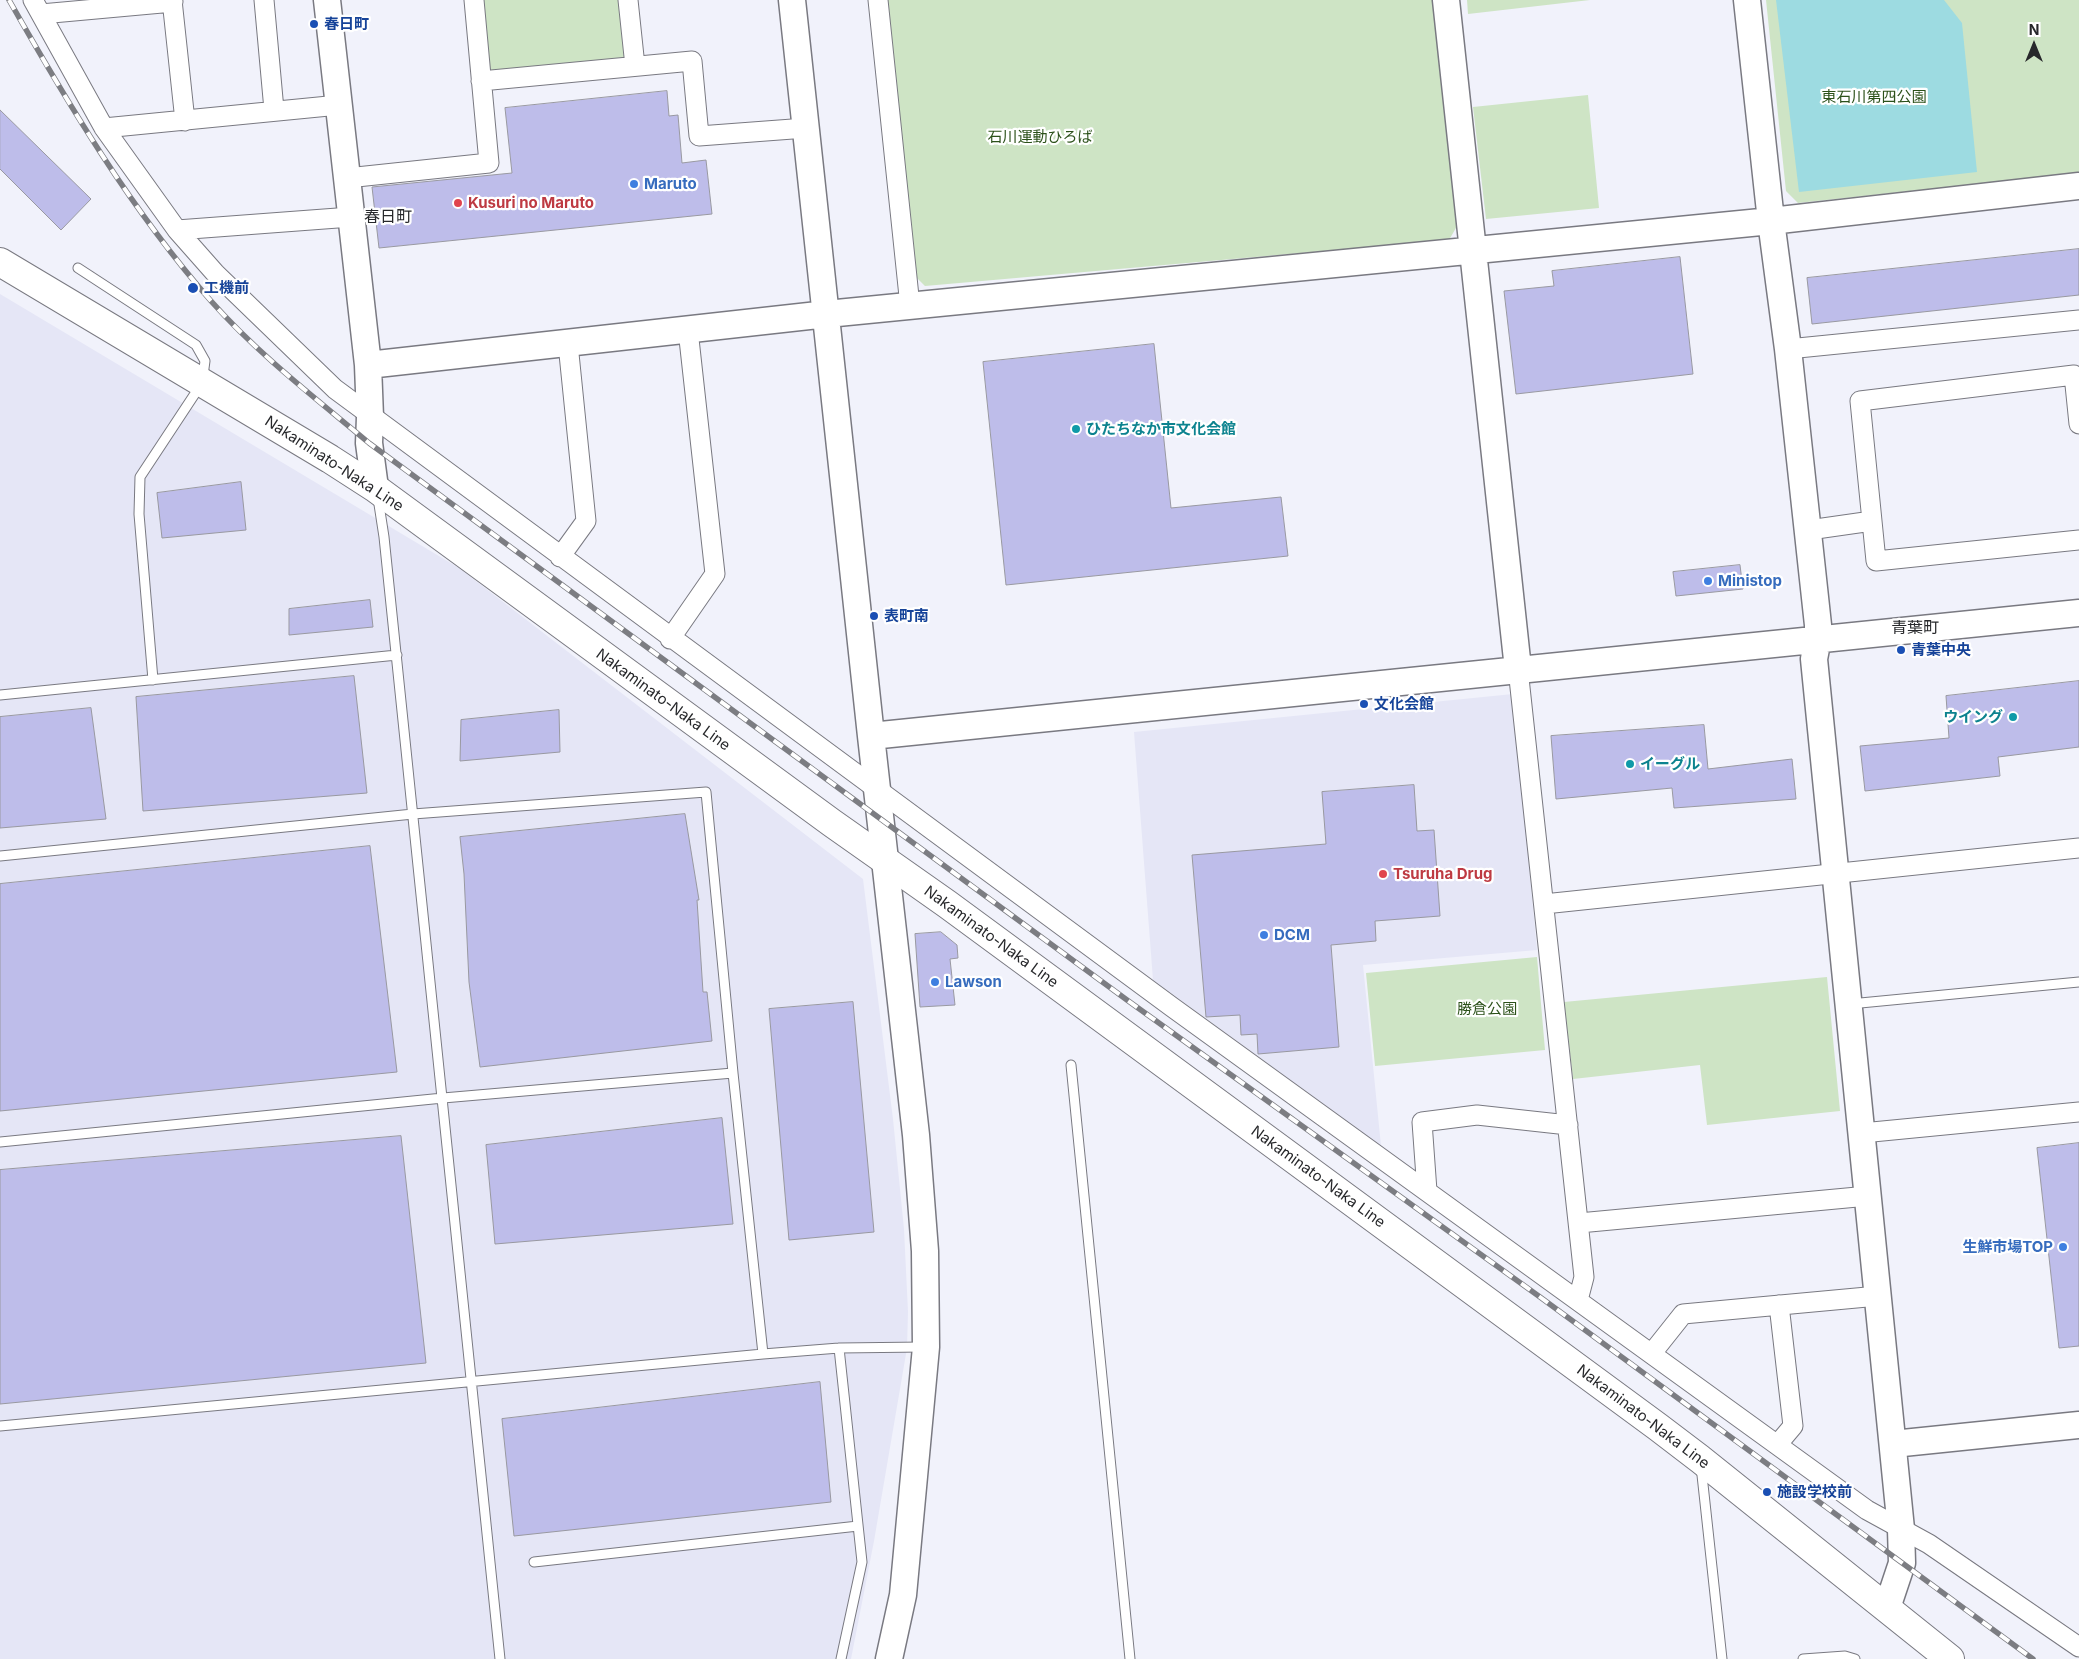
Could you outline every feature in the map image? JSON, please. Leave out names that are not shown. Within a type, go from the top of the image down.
[{"type":"main road","name":"Nakaminato-Naka Line","points":[[0,262],[330,459],[375,488],[1187,1080],[1700,1459],[1950,1659]]},
{"type":"street","points":[[264,0],[274,110]]},
{"type":"street","points":[[327,0],[368,365],[370,417],[368,442],[375,488]]},
{"type":"street","points":[[347,178],[489,163],[474,0]]},
{"type":"street","points":[[628,0],[635,66]]},
{"type":"street","points":[[792,0],[916,1135],[925,1252],[926,1347],[903,1595],[889,1659]]},
{"type":"street","points":[[878,0],[910,306]]},
{"type":"street","points":[[1446,0],[1584,1277],[1578,1300]]},
{"type":"street","points":[[1747,0],[1771,221],[1809,530],[1818,638],[1814,659],[1901,1529],[1902,1563],[1887,1608]]},
{"type":"street","points":[[185,121],[172,1],[37,7],[104,128],[177,230],[215,273],[335,390],[670,639],[877,788],[1172,1008],[1867,1510],[1929,1544],[2079,1647]]},
{"type":"street","points":[[481,81],[692,61],[699,136],[806,128]]},
{"type":"street","points":[[104,128],[339,105]]},
{"type":"street","points":[[368,365],[827,314],[1771,221],[2079,186]]},
{"type":"street","points":[[177,230],[351,216]]},
{"type":"street","points":[[1788,349],[2079,320]]},
{"type":"street","points":[[670,639],[715,574],[688,330]]},
{"type":"street","points":[[560,557],[586,521],[568,344]]},
{"type":"street","points":[[2079,424],[2074,375],[1860,401],[1876,561],[2079,540]]},
{"type":"street","points":[[1809,530],[1872,521]]},
{"type":"street","points":[[871,736],[1818,638],[2079,613]]},
{"type":"street","points":[[1544,904],[2079,848]]},
{"type":"street","points":[[1862,1133],[2079,1112]]},
{"type":"street","points":[[1427,1191],[1422,1122],[1477,1114],[1568,1125]]},
{"type":"street","points":[[1578,1223],[1868,1196]]},
{"type":"street","points":[[1652,1353],[1683,1314],[1878,1296]]},
{"type":"street","points":[[1777,1445],[1793,1426],[1779,1306]]},
{"type":"street","points":[[1893,1444],[2079,1425]]},
{"type":"lane","points":[[78,268],[196,345],[205,361],[202,383],[140,477],[139,514],[153,680]]},
{"type":"lane","points":[[375,488],[383,522],[473,1380],[500,1659]]},
{"type":"lane","points":[[0,695],[397,655]]},
{"type":"lane","points":[[0,856],[413,814],[706,792],[763,1354]]},
{"type":"lane","points":[[1849,1004],[2079,982]]},
{"type":"lane","points":[[1070,1065],[1130,1659]]},
{"type":"lane","points":[[0,1142],[443,1098],[733,1073]]},
{"type":"lane","points":[[0,1426],[763,1354],[839,1348],[926,1347]]},
{"type":"lane","points":[[839,1348],[862,1562],[841,1659]]},
{"type":"lane","points":[[1700,1459],[1722,1659]]},
{"type":"lane","points":[[534,1562],[858,1526]]},
{"type":"lane","points":[[1803,1659],[1845,1656],[1855,1659]]},
{"type":"shaded area","points":[[0,294],[459,568],[863,879],[893,1119],[904,1229],[908,1312],[907,1348],[874,1541],[851,1659],[0,1659]]},
{"type":"shaded area","points":[[1513,694],[1537,950],[1363,965],[1381,1146],[1153,980],[1134,732]]},
{"type":"green space","points":[[474,0],[628,0],[635,66],[481,81]]},
{"type":"green space","name":"石川運動ひろば","points":[[887,0],[1435,0],[1460,221],[1449,240],[925,286],[916,277]]},
{"type":"green space","points":[[1467,0],[1590,0],[1468,14]]},
{"type":"green space","name":"東石川第四公園","points":[[1766,0],[2079,0],[2079,173],[1798,203],[1786,191]]},
{"type":"green space","points":[[1588,95],[1599,208],[1486,219],[1473,107]]},
{"type":"green space","name":"勝倉公園","points":[[1537,957],[1545,1050],[1375,1066],[1366,973]]},
{"type":"green space","points":[[1827,977],[1840,1111],[1707,1125],[1700,1065],[1573,1079],[1564,1002]]},
{"type":"water","points":[[1776,0],[1944,0],[1962,23],[1977,172],[1799,192]]},
{"type":"building","points":[[667,91],[669,116],[678,115],[682,163],[706,160],[712,214],[379,248],[372,187],[512,173],[505,108]]},
{"type":"building","points":[[0,110],[91,199],[61,230],[0,169]]},
{"type":"building","points":[[2079,249],[2079,295],[1812,324],[1807,278]]},
{"type":"building","points":[[1680,257],[1693,374],[1516,394],[1504,291],[1554,286],[1552,271]]},
{"type":"building","name":"ひたちなか市文化会館","points":[[1154,344],[1171,508],[1281,497],[1288,556],[1006,585],[983,362]]},
{"type":"building","points":[[241,482],[246,530],[162,538],[157,493]]},
{"type":"building","name":"Ministop","points":[[1740,565],[1743,589],[1676,596],[1673,572]]},
{"type":"building","points":[[370,600],[373,627],[289,635],[289,609]]},
{"type":"building","points":[[354,676],[367,793],[143,811],[136,697]]},
{"type":"building","name":"ウイング","points":[[2079,681],[2079,747],[1998,757],[2000,776],[1865,791],[1860,746],[1949,738],[1946,696]]},
{"type":"building","points":[[91,708],[106,819],[0,828],[0,717]]},
{"type":"building","points":[[559,710],[560,752],[460,761],[461,720]]},
{"type":"building","name":"イーグル","points":[[1704,725],[1708,769],[1792,759],[1796,799],[1674,808],[1672,788],[1556,799],[1551,736]]},
{"type":"building","name":"DCM","points":[[1414,785],[1417,831],[1434,830],[1440,916],[1375,921],[1376,941],[1331,945],[1339,1047],[1258,1054],[1257,1034],[1241,1035],[1240,1015],[1206,1017],[1192,855],[1326,844],[1322,792]]},
{"type":"building","points":[[685,814],[699,900],[697,900],[703,992],[707,992],[712,1041],[480,1067],[469,982],[464,874],[460,837]]},
{"type":"building","points":[[370,846],[397,1072],[0,1111],[0,884]]},
{"type":"building","name":"Lawson","points":[[941,932],[957,945],[958,958],[950,959],[955,1005],[920,1007],[915,934]]},
{"type":"building","points":[[853,1002],[874,1232],[789,1240],[769,1009]]},
{"type":"building","points":[[722,1118],[733,1224],[495,1244],[486,1145]]},
{"type":"building","points":[[401,1136],[426,1363],[0,1404],[0,1170]]},
{"type":"building","name":"生鮮市場TOP","points":[[2079,1143],[2079,1346],[2059,1348],[2037,1148]]},
{"type":"building","points":[[820,1382],[831,1502],[514,1536],[502,1419]]},
{"type":"railway","points":[[9,0],[102,156],[154,231],[182,266],[211,301],[248,339],[287,375],[369,443],[1127,1000],[1540,1297],[2033,1659]]},
{"type":"place","name":"春日町","points":[[314,24]]},
{"type":"place","name":"Maruto","points":[[634,184]]},
{"type":"place","name":"Kusuri no Maruto","points":[[458,203]]},
{"type":"place","name":"工機前","points":[[193,288]]},
{"type":"place","name":"ひたちなか市文化会館","points":[[1076,429]]},
{"type":"place","name":"Ministop","points":[[1708,581]]},
{"type":"place","name":"表町南","points":[[874,616]]},
{"type":"place","name":"青葉中央","points":[[1901,650]]},
{"type":"place","name":"文化会館","points":[[1364,704]]},
{"type":"place","name":"ウイング","points":[[2013,717]]},
{"type":"place","name":"イーグル","points":[[1630,764]]},
{"type":"place","name":"Tsuruha Drug","points":[[1383,874]]},
{"type":"place","name":"DCM","points":[[1264,935]]},
{"type":"place","name":"Lawson","points":[[935,982]]},
{"type":"place","name":"生鮮市場TOP","points":[[2063,1247]]},
{"type":"place","name":"施設学校前","points":[[1767,1492]]},
{"type":"district","name":"春日町","points":[[388,217]]},
{"type":"district","name":"青葉町","points":[[1915,628]]}]
